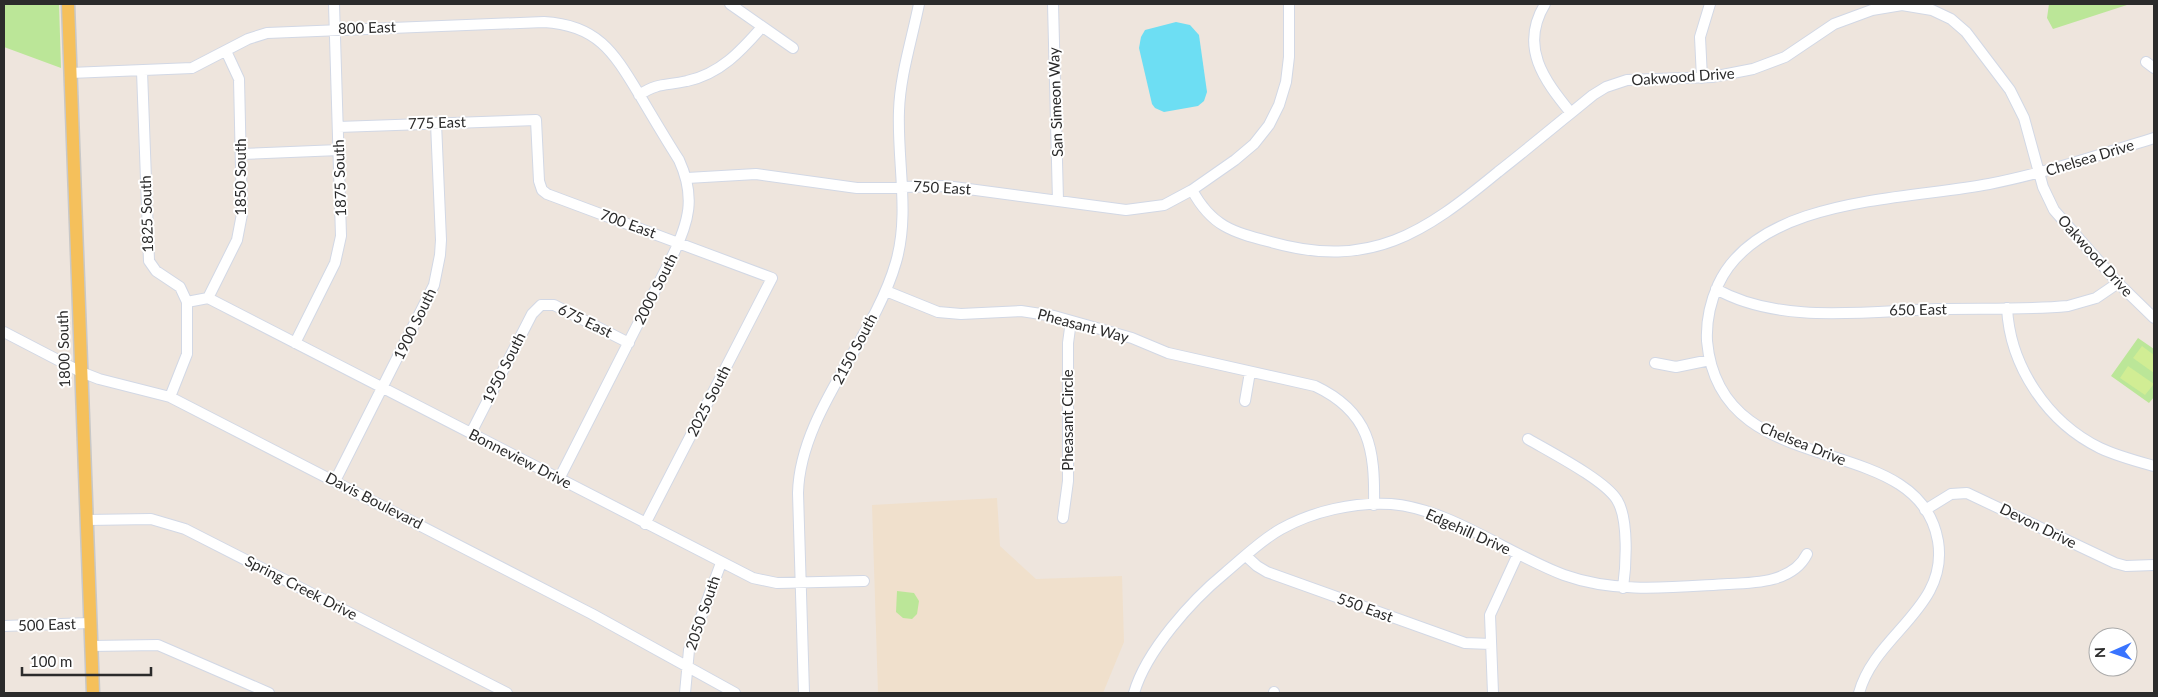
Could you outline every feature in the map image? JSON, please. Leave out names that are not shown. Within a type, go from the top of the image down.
[{"type":"main road","name":"1800 South","points":[[68,4],[93,693]]},
{"type":"street","name":"1875 South","points":[[295,343],[335,264],[339,250],[342,222],[334,4]]},
{"type":"street","points":[[730,4],[793,48]]},
{"type":"street","name":"2150 South","points":[[804,693],[798,493],[800,462],[804,449],[886,291],[900,248],[900,100],[919,4]]},
{"type":"street","name":"San Simeon Way","points":[[1052,4],[1058,201]]},
{"type":"street","name":"750 East","points":[[687,178],[756,174],[857,188],[946,186],[1058,201],[1139,209],[1164,205],[1192,190],[1249,148],[1262,135],[1274,115],[1283,94],[1288,70],[1288,4]]},
{"type":"street","points":[[1545,4],[1536,27],[1536,59],[1548,85],[1571,113]]},
{"type":"street","points":[[1702,78],[1700,37],[1710,4]]},
{"type":"street","name":"Oakwood Drive","points":[[1192,190],[1209,216],[1222,226],[1240,234],[1309,251],[1337,252],[1369,248],[1418,231],[1450,212],[1593,95],[1617,83],[1640,79],[1702,78],[1732,75],[1764,66],[1794,51],[1834,24],[1862,13],[1892,6],[1923,7],[1942,14],[1959,25],[2001,76],[2024,118],[2046,194],[2054,210],[2118,283],[2154,318]]},
{"type":"street","name":"800 East","points":[[70,73],[192,68],[260,34],[535,22],[564,25],[585,31],[602,42],[617,58],[639,95]]},
{"type":"street","points":[[639,95],[660,84],[685,82],[713,72],[734,58],[762,27]]},
{"type":"street","name":"1850 South","points":[[208,298],[232,253],[240,227],[243,200],[239,79],[226,51]]},
{"type":"street","name":"1825 South","points":[[142,71],[149,260],[156,271],[180,287],[187,302]]},
{"type":"street","name":"2000 South","points":[[559,479],[679,244],[690,206],[687,178],[639,95]]},
{"type":"street","name":"775 East","points":[[338,127],[536,120],[539,181],[542,190]]},
{"type":"street","name":"1900 South","points":[[335,481],[429,299],[438,270],[441,240],[436,123]]},
{"type":"street","name":"Chelsea Drive","points":[[1859,693],[1874,659],[1921,606],[1934,582],[1938,558],[1938,541],[1932,522],[1913,494],[1895,481],[1774,436],[1757,427],[1729,400],[1718,383],[1710,360],[1707,326],[1716,289],[1727,270],[1747,247],[1767,233],[1802,216],[1834,208],[1960,189],[2040,173],[2154,138]]},
{"type":"street","points":[[241,154],[339,150]]},
{"type":"street","name":"700 East","points":[[542,190],[552,196],[772,278]]},
{"type":"street","name":"2025 South","points":[[645,524],[772,278]]},
{"type":"street","name":"650 East","points":[[1716,289],[1752,304],[1791,312],[2074,305],[2101,296],[2118,283]]},
{"type":"street","name":"Pheasant Way","points":[[886,291],[938,312],[960,314],[1020,311],[1071,321],[1132,338],[1168,353],[1315,386],[1329,393],[1348,408],[1359,420],[1370,443],[1375,468],[1374,505]]},
{"type":"street","points":[[170,397],[187,354],[187,302],[208,298]]},
{"type":"street","name":"Bonneview Drive","points":[[208,298],[721,563],[765,582],[800,583],[864,580]]},
{"type":"street","name":"675 East","points":[[541,304],[554,305],[629,343]]},
{"type":"street","name":"1950 South","points":[[471,434],[532,314],[541,304]]},
{"type":"street","points":[[2008,308],[2010,330],[2019,359],[2033,388],[2052,411],[2076,433],[2100,448],[2154,466]]},
{"type":"street","name":"Pheasant Circle","points":[[1063,518],[1068,481],[1068,343],[1071,321]]},
{"type":"street","name":"Davis Boulevard","points":[[4,332],[81,372],[99,379],[170,397],[687,665],[735,693]]},
{"type":"street","points":[[1655,363],[1676,368],[1710,360]]},
{"type":"street","points":[[1245,401],[1250,372]]},
{"type":"street","points":[[1528,439],[1603,486],[1616,499],[1623,516],[1625,569],[1622,588]]},
{"type":"street","name":"Devon Drive","points":[[1925,510],[1950,494],[1967,493],[2115,563],[2126,566],[2154,565]]},
{"type":"street","name":"Edgehill Drive","points":[[1134,693],[1145,668],[1194,600],[1280,529],[1303,519],[1343,507],[1390,504],[1425,511],[1576,579],[1622,588],[1765,580],[1797,568],[1807,554]]},
{"type":"street","name":"Spring Creek Drive","points":[[87,520],[151,519],[174,524],[506,693]]},
{"type":"street","points":[[1493,693],[1490,644],[1492,609],[1518,554]]},
{"type":"street","name":"550 East","points":[[1246,556],[1267,572],[1465,643],[1490,644]]},
{"type":"street","name":"2050 South","points":[[685,693],[689,650],[721,563]]},
{"type":"street","name":"500 East","points":[[4,626],[90,623]]},
{"type":"street","points":[[91,646],[158,646],[269,693]]},
{"type":"shaded area","points":[[997,498],[1000,546],[1036,579],[1122,576],[1124,642],[1103,693],[878,693],[872,505]]},
{"type":"green space","points":[[4,4],[59,4],[61,68],[4,47]]},
{"type":"green space","points":[[2049,4],[2130,4],[2053,29],[2047,18]]},
{"type":"green space","points":[[2138,338],[2154,349],[2154,397],[2149,403],[2111,376]]},
{"type":"green space","points":[[2142,346],[2154,355],[2154,373],[2133,358]]},
{"type":"green space","points":[[2128,366],[2154,384],[2145,395],[2120,378]]},
{"type":"green space","points":[[897,591],[914,593],[919,601],[917,614],[912,619],[903,618],[896,612]]},
{"type":"water","points":[[1176,22],[1190,25],[1199,35],[1207,92],[1204,101],[1198,106],[1164,112],[1155,108],[1152,104],[1139,48],[1141,37],[1145,30]]}]
